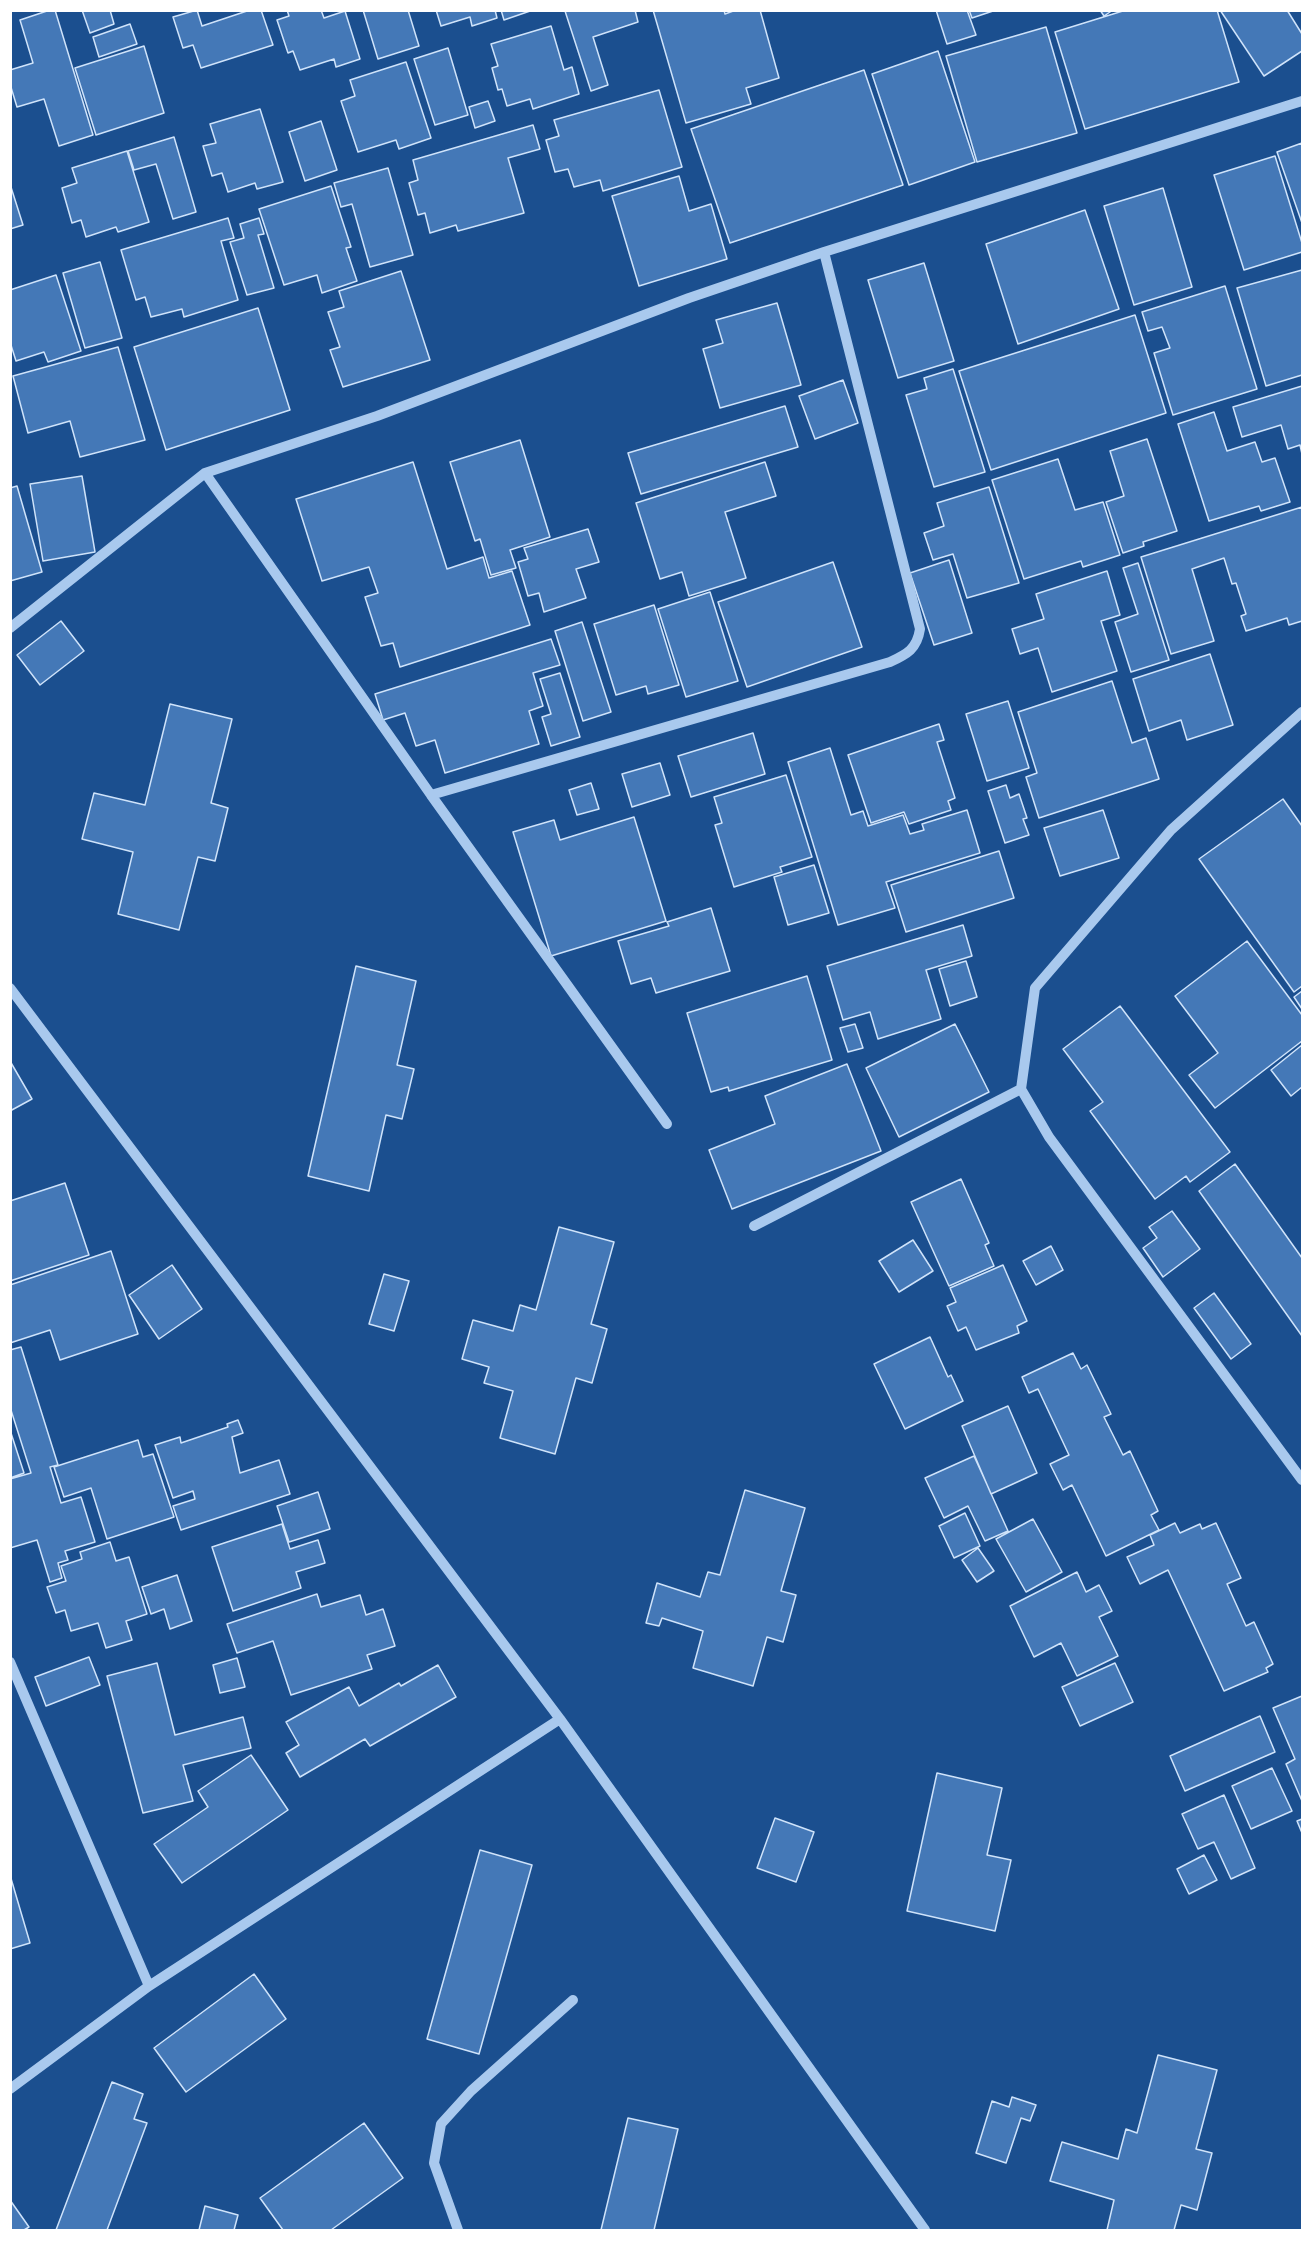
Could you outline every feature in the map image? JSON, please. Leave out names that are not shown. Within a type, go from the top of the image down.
[{"type":"street","points":[[10,628],[205,473],[377,416],[688,298],[824,252],[1302,101]]},
{"type":"street","points":[[431,795],[890,662],[910,652],[918,642],[920,629],[824,252]]},
{"type":"street","points":[[205,473],[431,795],[667,1124]]},
{"type":"street","points":[[1302,712],[1171,830],[1035,988],[1021,1089],[1048,1137],[1302,1480]]},
{"type":"street","points":[[12,994],[560,1719],[925,2230]]},
{"type":"street","points":[[754,1226],[1021,1089]]},
{"type":"street","points":[[10,1662],[149,1986]]},
{"type":"street","points":[[10,2090],[149,1986],[560,1719]]},
{"type":"street","points":[[458,2230],[434,2163],[441,2124],[471,2091],[573,2001]]},
{"type":"building","points":[[55,10],[93,135],[59,146],[44,99],[17,107],[10,84],[10,70],[33,63],[20,20]]},
{"type":"building","points":[[82,10],[110,10],[114,24],[90,33]]},
{"type":"building","points":[[197,10],[202,26],[250,10],[261,10],[273,45],[201,68],[193,45],[183,48],[173,17]]},
{"type":"building","points":[[287,10],[321,10],[324,18],[345,11],[360,59],[336,67],[334,59],[300,70],[293,51],[288,53],[277,20],[289,16]]},
{"type":"building","points":[[363,10],[408,10],[419,46],[378,59]]},
{"type":"building","points":[[436,10],[495,10],[497,18],[472,26],[470,17],[441,26]]},
{"type":"building","points":[[501,10],[533,10],[504,20]]},
{"type":"building","points":[[635,10],[638,22],[593,37],[608,85],[591,91],[565,11]]},
{"type":"building","points":[[653,10],[724,10],[725,14],[736,10],[760,10],[779,78],[746,88],[751,104],[686,123]]},
{"type":"building","points":[[936,10],[967,10],[976,35],[947,44]]},
{"type":"building","points":[[969,10],[996,10],[972,18]]},
{"type":"building","points":[[1100,10],[1113,10],[1104,16]]},
{"type":"building","points":[[1126,10],[1217,10],[1239,82],[1085,129],[1055,32]]},
{"type":"building","points":[[1220,10],[1287,10],[1302,34],[1302,51],[1264,76]]},
{"type":"building","points":[[130,24],[137,44],[99,57],[93,37]]},
{"type":"building","points":[[551,26],[564,70],[572,67],[579,94],[533,109],[530,99],[507,106],[502,89],[498,90],[492,68],[498,66],[491,44]]},
{"type":"building","points":[[1046,27],[1077,133],[977,162],[946,56]]},
{"type":"building","points":[[144,46],[164,113],[96,135],[75,68]]},
{"type":"building","points":[[448,48],[468,115],[435,125],[414,59]]},
{"type":"building","points":[[938,51],[975,162],[909,185],[872,74]]},
{"type":"building","points":[[406,62],[431,138],[399,149],[396,140],[358,152],[341,101],[355,96],[350,80]]},
{"type":"building","points":[[864,70],[903,185],[730,243],[691,129]]},
{"type":"building","points":[[659,90],[682,167],[603,191],[600,180],[574,187],[568,169],[555,172],[546,140],[559,136],[554,120]]},
{"type":"building","points":[[488,101],[495,121],[475,128],[469,107]]},
{"type":"building","points":[[260,109],[283,182],[257,189],[255,183],[228,192],[222,173],[212,176],[203,146],[216,143],[210,124]]},
{"type":"building","points":[[321,121],[337,170],[305,181],[289,132]]},
{"type":"building","points":[[533,125],[540,149],[508,158],[524,213],[458,231],[456,225],[430,233],[425,213],[418,215],[409,183],[418,180],[413,160]]},
{"type":"building","points":[[174,137],[196,212],[173,219],[156,164],[134,170],[128,151]]},
{"type":"building","points":[[1302,143],[1302,223],[1277,152]]},
{"type":"building","points":[[127,151],[149,222],[118,232],[116,227],[86,237],[81,220],[72,223],[62,188],[77,183],[72,168]]},
{"type":"building","points":[[1275,156],[1302,243],[1302,252],[1244,270],[1214,175]]},
{"type":"building","points":[[388,168],[413,255],[370,267],[352,204],[341,207],[334,183]]},
{"type":"building","points":[[679,176],[689,211],[711,204],[727,259],[639,286],[612,196]]},
{"type":"building","points":[[10,184],[23,225],[10,229]]},
{"type":"building","points":[[331,186],[351,247],[346,248],[357,281],[322,293],[317,275],[284,285],[259,209]]},
{"type":"building","points":[[1163,188],[1192,287],[1134,305],[1104,206]]},
{"type":"building","points":[[1085,210],[1119,309],[1018,344],[986,244]]},
{"type":"building","points":[[228,218],[234,238],[221,241],[238,300],[184,317],[182,309],[151,317],[145,297],[136,300],[121,250]]},
{"type":"building","points":[[259,218],[264,234],[258,235],[274,288],[247,295],[230,242],[244,238],[240,224]]},
{"type":"building","points":[[100,262],[122,338],[85,348],[63,273]]},
{"type":"building","points":[[924,263],[954,361],[898,378],[868,280]]},
{"type":"building","points":[[1302,270],[1302,375],[1266,386],[1237,288]]},
{"type":"building","points":[[401,271],[430,360],[343,387],[330,350],[340,347],[328,312],[344,307],[339,291]]},
{"type":"building","points":[[56,275],[81,351],[48,362],[44,352],[16,361],[10,342],[10,290]]},
{"type":"building","points":[[1225,286],[1257,389],[1173,415],[1154,353],[1170,348],[1162,327],[1148,331],[1142,312]]},
{"type":"building","points":[[777,303],[801,385],[720,408],[703,349],[723,343],[716,320]]},
{"type":"building","points":[[258,308],[290,410],[166,450],[134,347]]},
{"type":"building","points":[[1135,315],[1166,413],[991,470],[959,371]]},
{"type":"building","points":[[118,347],[145,440],[80,457],[70,421],[28,433],[13,376]]},
{"type":"building","points":[[953,369],[985,472],[934,487],[906,395],[927,389],[924,378]]},
{"type":"building","points":[[843,380],[858,423],[815,439],[799,396]]},
{"type":"building","points":[[1302,386],[1302,454],[1300,445],[1288,449],[1281,425],[1242,437],[1233,407]]},
{"type":"building","points":[[785,406],[798,447],[641,494],[628,453]]},
{"type":"building","points":[[1214,412],[1227,451],[1255,442],[1262,462],[1275,458],[1290,502],[1261,511],[1259,506],[1209,521],[1178,424]]},
{"type":"building","points":[[1147,439],[1177,531],[1143,542],[1144,546],[1123,553],[1106,502],[1124,496],[1110,451]]},
{"type":"building","points":[[520,440],[550,537],[510,550],[516,568],[491,575],[480,539],[475,541],[450,462]]},
{"type":"building","points":[[1058,459],[1075,510],[1103,502],[1120,555],[1083,567],[1081,561],[1024,579],[992,480]]},
{"type":"building","points":[[413,462],[447,569],[483,557],[489,578],[512,571],[530,625],[400,667],[393,643],[381,646],[365,597],[378,593],[369,567],[322,581],[296,499]]},
{"type":"building","points":[[765,462],[776,496],[725,512],[746,578],[689,596],[682,572],[660,579],[636,503]]},
{"type":"building","points":[[82,476],[95,552],[43,561],[30,484]]},
{"type":"building","points":[[17,486],[42,572],[10,581],[10,488]]},
{"type":"building","points":[[989,487],[1019,583],[967,598],[953,554],[933,560],[924,533],[944,526],[937,503]]},
{"type":"building","points":[[1302,507],[1302,621],[1289,625],[1287,618],[1246,631],[1241,616],[1246,614],[1236,583],[1232,584],[1224,558],[1192,569],[1214,641],[1171,654],[1141,557]]},
{"type":"building","points":[[588,529],[599,562],[576,569],[586,598],[544,612],[539,593],[528,596],[518,562],[528,559],[524,548]]},
{"type":"building","points":[[949,560],[972,633],[934,645],[910,573]]},
{"type":"building","points":[[833,562],[862,647],[747,687],[718,602]]},
{"type":"building","points":[[1138,563],[1169,660],[1131,672],[1115,622],[1138,614],[1123,568]]},
{"type":"building","points":[[1107,571],[1120,615],[1101,621],[1117,671],[1052,692],[1038,648],[1020,654],[1012,629],[1044,619],[1036,594]]},
{"type":"building","points":[[710,592],[738,681],[686,697],[658,609]]},
{"type":"building","points":[[654,605],[679,685],[648,694],[646,686],[616,695],[594,624]]},
{"type":"building","points":[[61,621],[84,651],[40,685],[17,655]]},
{"type":"building","points":[[582,622],[611,712],[583,721],[555,631]]},
{"type":"building","points":[[551,639],[560,665],[533,673],[543,706],[529,711],[539,744],[445,773],[435,740],[416,746],[405,713],[383,720],[375,694]]},
{"type":"building","points":[[1210,654],[1233,725],[1187,740],[1181,720],[1149,731],[1133,679]]},
{"type":"building","points":[[560,673],[580,737],[551,746],[542,717],[551,714],[540,679]]},
{"type":"building","points":[[1112,681],[1132,743],[1146,738],[1159,779],[1039,818],[1026,777],[1037,773],[1018,712]]},
{"type":"building","points":[[1008,701],[1029,768],[987,781],[966,714]]},
{"type":"building","points":[[170,704],[232,719],[211,803],[228,808],[215,861],[198,857],[179,930],[118,914],[133,852],[82,839],[94,793],[145,805]]},
{"type":"building","points":[[939,724],[944,740],[937,742],[955,798],[948,801],[951,810],[909,824],[904,812],[871,823],[848,755]]},
{"type":"building","points":[[753,733],[765,774],[691,797],[678,756]]},
{"type":"building","points":[[830,748],[851,815],[863,811],[868,826],[903,815],[910,834],[924,830],[922,824],[967,810],[980,853],[886,882],[895,908],[838,925],[788,762]]},
{"type":"building","points":[[660,763],[670,795],[632,807],[622,774]]},
{"type":"building","points":[[786,775],[812,857],[780,867],[782,872],[734,887],[715,825],[722,823],[714,797]]},
{"type":"building","points":[[591,783],[599,809],[577,815],[569,790]]},
{"type":"building","points":[[1006,785],[1010,798],[1019,794],[1027,818],[1023,819],[1029,835],[1005,843],[988,791]]},
{"type":"building","points":[[1283,799],[1302,826],[1302,986],[1294,992],[1199,859]]},
{"type":"building","points":[[1103,810],[1119,858],[1060,876],[1044,828]]},
{"type":"building","points":[[634,817],[666,921],[551,956],[513,832],[554,820],[560,840]]},
{"type":"building","points":[[999,851],[1014,898],[906,932],[891,885]]},
{"type":"building","points":[[814,865],[829,913],[788,925],[774,877]]},
{"type":"building","points":[[711,908],[730,971],[656,993],[651,978],[631,984],[618,941],[669,926],[667,922]]},
{"type":"building","points":[[963,925],[972,956],[926,970],[941,1019],[878,1039],[870,1012],[843,1020],[827,966]]},
{"type":"building","points":[[1247,941],[1302,1015],[1302,1041],[1215,1108],[1189,1075],[1218,1053],[1175,996]]},
{"type":"building","points":[[966,961],[977,997],[950,1006],[939,969]]},
{"type":"building","points":[[356,966],[416,981],[397,1065],[414,1069],[402,1119],[386,1115],[369,1191],[308,1176]]},
{"type":"building","points":[[807,976],[832,1060],[729,1091],[728,1087],[711,1092],[687,1013]]},
{"type":"building","points":[[1302,991],[1302,1009],[1294,997]]},
{"type":"building","points":[[1120,1006],[1230,1152],[1190,1182],[1186,1176],[1155,1199],[1090,1111],[1103,1102],[1063,1049]]},
{"type":"building","points":[[855,1024],[863,1048],[848,1052],[840,1028]]},
{"type":"building","points":[[955,1024],[989,1092],[899,1137],[866,1068]]},
{"type":"building","points":[[1302,1045],[1302,1087],[1291,1096],[1271,1070]]},
{"type":"building","points":[[10,1061],[32,1099],[10,1111]]},
{"type":"building","points":[[847,1064],[881,1151],[732,1209],[709,1150],[775,1124],[765,1096]]},
{"type":"building","points":[[1235,1164],[1302,1258],[1302,1336],[1199,1191]]},
{"type":"building","points":[[961,1179],[989,1243],[985,1245],[994,1266],[949,1286],[911,1202]]},
{"type":"building","points":[[65,1183],[89,1255],[10,1281],[10,1201]]},
{"type":"building","points":[[1172,1211],[1200,1249],[1163,1277],[1143,1248],[1157,1238],[1149,1227]]},
{"type":"building","points":[[559,1227],[614,1242],[591,1324],[607,1329],[592,1383],[576,1378],[555,1454],[500,1438],[513,1391],[484,1383],[489,1367],[462,1359],[473,1320],[513,1331],[520,1305],[536,1310]]},
{"type":"building","points":[[913,1240],[933,1271],[899,1292],[879,1261]]},
{"type":"building","points":[[1051,1246],[1063,1270],[1036,1285],[1023,1261]]},
{"type":"building","points":[[111,1251],[138,1334],[60,1360],[50,1330],[10,1343],[10,1285]]},
{"type":"building","points":[[172,1265],[202,1309],[159,1339],[129,1295]]},
{"type":"building","points":[[1003,1265],[1027,1321],[1017,1326],[1019,1333],[976,1350],[966,1327],[958,1331],[947,1306],[956,1302],[950,1288]]},
{"type":"building","points":[[384,1274],[409,1281],[394,1331],[369,1324]]},
{"type":"building","points":[[1214,1293],[1251,1344],[1231,1359],[1194,1308]]},
{"type":"building","points":[[930,1337],[948,1377],[951,1375],[963,1401],[905,1429],[874,1364]]},
{"type":"building","points":[[21,1347],[58,1465],[50,1467],[61,1503],[81,1497],[95,1542],[65,1551],[68,1560],[58,1563],[62,1578],[50,1582],[37,1540],[10,1548],[10,1479],[31,1473],[10,1407],[10,1350]]},
{"type":"building","points":[[1073,1353],[1081,1369],[1087,1365],[1111,1414],[1104,1417],[1123,1455],[1130,1451],[1158,1511],[1151,1515],[1159,1530],[1106,1556],[1072,1485],[1063,1490],[1050,1464],[1069,1455],[1038,1389],[1029,1393],[1022,1377]]},
{"type":"building","points":[[1008,1406],[1037,1473],[991,1494],[962,1426]]},
{"type":"building","points":[[238,1420],[243,1433],[232,1437],[240,1473],[279,1460],[290,1494],[181,1530],[173,1506],[195,1499],[193,1491],[173,1498],[155,1445],[180,1437],[181,1443],[228,1427],[227,1424]]},
{"type":"building","points":[[10,1430],[24,1473],[10,1478]]},
{"type":"building","points":[[138,1440],[143,1457],[153,1454],[174,1517],[107,1539],[91,1488],[64,1497],[54,1467]]},
{"type":"building","points":[[974,1456],[1008,1531],[985,1541],[968,1506],[944,1518],[925,1478]]},
{"type":"building","points":[[745,1490],[805,1508],[781,1591],[796,1595],[783,1642],[767,1637],[753,1686],[693,1668],[703,1631],[662,1618],[659,1626],[646,1623],[657,1583],[700,1597],[708,1572],[720,1575]]},
{"type":"building","points":[[318,1492],[330,1529],[289,1542],[277,1506]]},
{"type":"building","points":[[965,1513],[980,1546],[954,1558],[939,1526]]},
{"type":"building","points":[[1033,1519],[1062,1572],[1026,1592],[996,1539]]},
{"type":"building","points":[[1175,1523],[1180,1533],[1200,1524],[1202,1529],[1216,1523],[1241,1578],[1227,1584],[1246,1626],[1254,1622],[1273,1664],[1266,1668],[1268,1672],[1224,1691],[1168,1570],[1140,1584],[1127,1557],[1154,1545],[1150,1535]]},
{"type":"building","points":[[282,1524],[290,1549],[318,1540],[325,1563],[296,1572],[301,1588],[233,1611],[212,1547]]},
{"type":"building","points":[[110,1542],[116,1561],[129,1557],[147,1614],[126,1621],[132,1640],[106,1648],[98,1623],[71,1631],[65,1610],[56,1613],[47,1587],[66,1581],[61,1566],[82,1559],[80,1552]]},
{"type":"building","points":[[978,1548],[994,1571],[977,1582],[962,1560]]},
{"type":"building","points":[[1077,1572],[1086,1592],[1099,1585],[1112,1611],[1099,1617],[1118,1656],[1077,1676],[1061,1643],[1034,1657],[1010,1606]]},
{"type":"building","points":[[177,1575],[192,1621],[170,1629],[164,1609],[151,1614],[142,1587]]},
{"type":"building","points":[[317,1594],[321,1607],[360,1595],[366,1615],[383,1609],[395,1646],[367,1655],[372,1669],[291,1695],[273,1641],[237,1653],[227,1624]]},
{"type":"building","points":[[89,1657],[100,1685],[46,1706],[35,1677]]},
{"type":"building","points":[[237,1658],[245,1687],[220,1693],[213,1665]]},
{"type":"building","points":[[157,1663],[175,1735],[243,1717],[251,1748],[183,1765],[193,1801],[143,1813],[107,1676]]},
{"type":"building","points":[[1115,1663],[1133,1702],[1080,1726],[1062,1687]]},
{"type":"building","points":[[438,1665],[456,1697],[370,1746],[365,1739],[300,1777],[286,1753],[299,1745],[286,1722],[349,1687],[359,1706],[399,1683],[401,1686]]},
{"type":"building","points":[[1302,1696],[1302,1801],[1286,1764],[1295,1759],[1273,1708]]},
{"type":"building","points":[[1260,1716],[1275,1752],[1185,1791],[1170,1756]]},
{"type":"building","points":[[251,1755],[288,1810],[182,1883],[154,1844],[208,1807],[198,1791]]},
{"type":"building","points":[[1272,1768],[1292,1811],[1251,1829],[1232,1786]]},
{"type":"building","points":[[937,1773],[1002,1788],[987,1855],[1011,1860],[995,1931],[907,1911]]},
{"type":"building","points":[[1224,1795],[1255,1868],[1231,1879],[1214,1842],[1198,1849],[1182,1814]]},
{"type":"building","points":[[775,1818],[814,1832],[796,1882],[757,1868]]},
{"type":"building","points":[[1302,1819],[1302,1833],[1297,1821]]},
{"type":"building","points":[[480,1850],[532,1865],[479,2054],[427,2039]]},
{"type":"building","points":[[1204,1855],[1217,1880],[1189,1894],[1177,1869]]},
{"type":"building","points":[[10,1875],[30,1943],[10,1949]]},
{"type":"building","points":[[254,1974],[286,2019],[186,2092],[154,2048]]},
{"type":"building","points":[[1158,2055],[1217,2070],[1196,2149],[1212,2153],[1197,2210],[1181,2205],[1174,2230],[1107,2230],[1114,2200],[1050,2181],[1062,2142],[1118,2159],[1126,2129],[1137,2133]]},
{"type":"building","points":[[112,2082],[143,2094],[134,2119],[147,2123],[107,2230],[56,2230]]},
{"type":"building","points":[[1012,2097],[1036,2105],[1030,2121],[1021,2118],[1006,2163],[976,2153],[992,2101],[1009,2107]]},
{"type":"building","points":[[628,2118],[678,2129],[654,2230],[601,2230]]},
{"type":"building","points":[[364,2123],[403,2178],[331,2230],[283,2230],[260,2198]]},
{"type":"building","points":[[10,2200],[29,2227],[24,2230],[10,2230]]},
{"type":"building","points":[[205,2206],[238,2215],[234,2230],[199,2230]]}]
